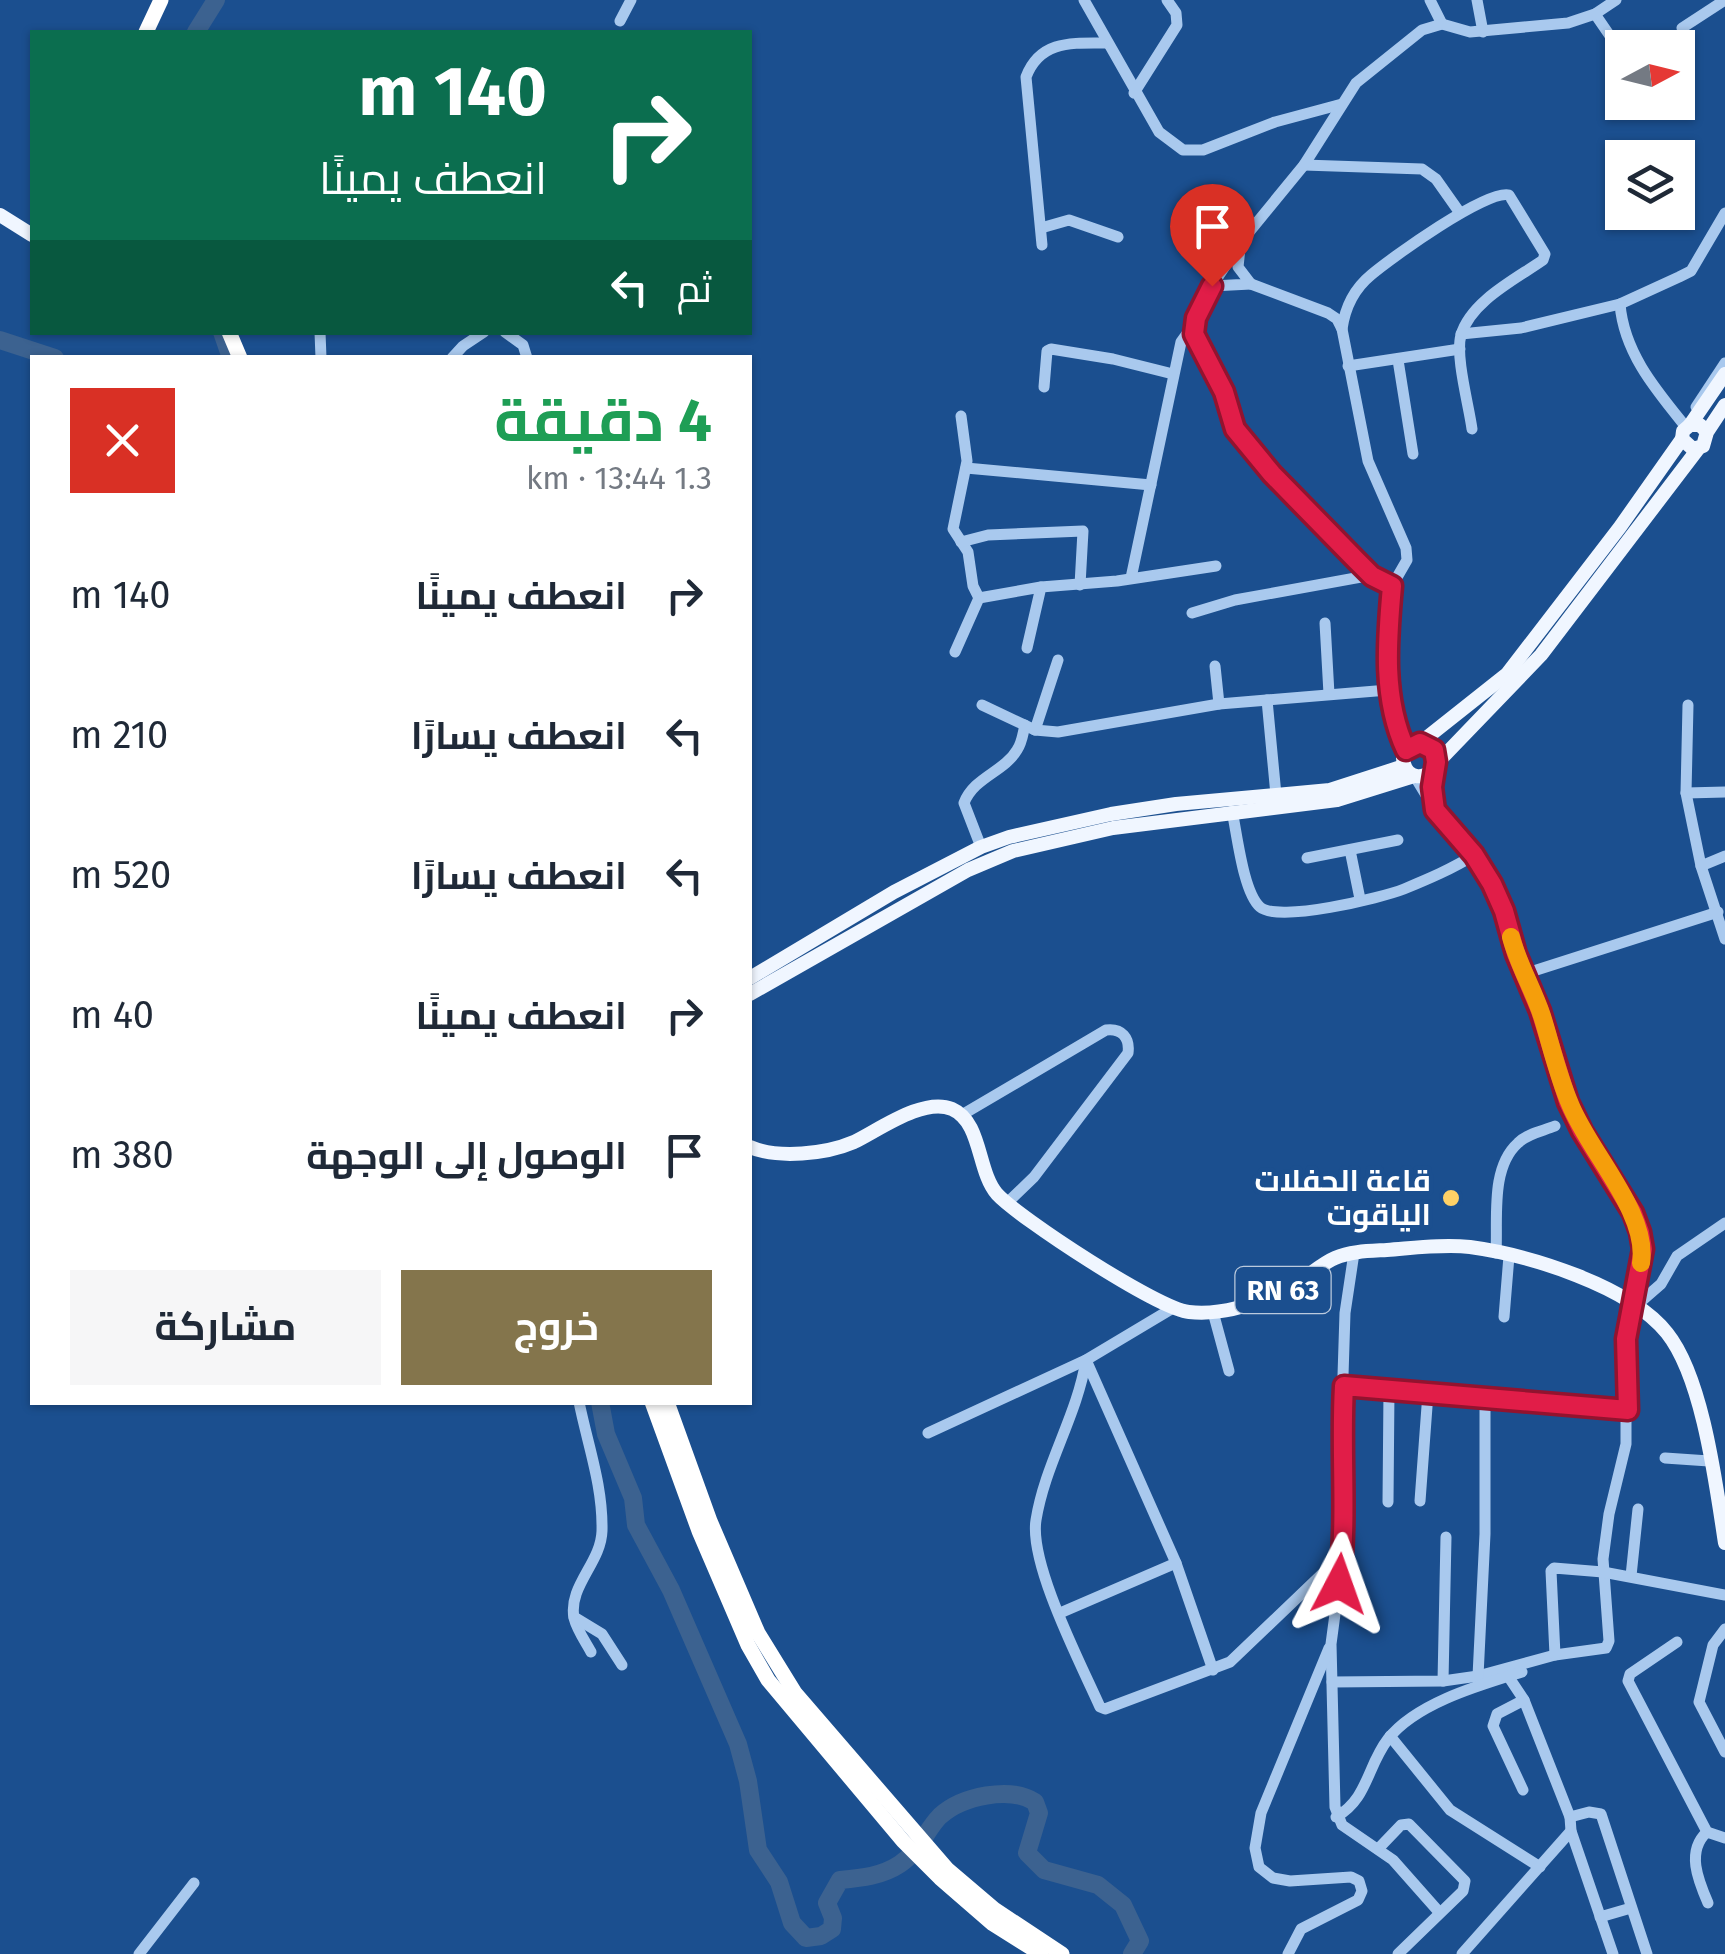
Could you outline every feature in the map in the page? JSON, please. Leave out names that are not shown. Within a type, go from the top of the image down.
[{"type":"highway","points":[[135,30],[149,0]]},
{"type":"highway","points":[[147,30],[161,0]]},
{"type":"highway","points":[[653,1405],[698,1530],[758,1662],[780,1696],[979,1913],[1040,1954]]},
{"type":"highway","points":[[669,1405],[710,1521],[767,1650],[795,1693],[908,1836],[968,1889],[1062,1954]]},
{"type":"main road","points":[[3,218],[30,226]]},
{"type":"main road","points":[[3,218],[30,234]]},
{"type":"main road","points":[[752,977],[894,892],[1036,830],[1111,814],[1330,790],[1412,762],[1507,674],[1549,622],[1725,374]]},
{"type":"main road","points":[[1412,762],[1423,777],[1541,655],[1706,443],[1706,432],[1725,405]]},
{"type":"main road","points":[[1686,429],[1700,425],[1706,432]]},
{"type":"main road","points":[[1686,429],[1687,447],[1698,449]]},
{"type":"main road","points":[[752,993],[978,854],[1232,811],[1337,800],[1434,750],[1435,767]]},
{"type":"main road","points":[[752,1148],[778,1154],[851,1143],[882,1126],[936,1106],[952,1109],[960,1116]]},
{"type":"main road","name":"RN 63","points":[[960,1116],[974,1139],[986,1176],[1007,1203],[1106,1271],[1173,1308],[1213,1312],[1265,1298],[1296,1284],[1334,1258],[1433,1247],[1469,1247],[1503,1255],[1594,1282],[1636,1303],[1667,1333],[1680,1354],[1700,1407],[1710,1461],[1721,1486],[1725,1543]]},
{"type":"street","points":[[620,21],[631,0]]},
{"type":"street","points":[[1084,0],[1134,93],[1166,140],[1192,152],[1342,104]]},
{"type":"street","points":[[1134,93],[1176,29],[1177,17],[1167,0]]},
{"type":"street","points":[[1430,0],[1442,24]]},
{"type":"street","points":[[1477,0],[1483,32]]},
{"type":"street","points":[[1131,578],[1181,342],[1241,242],[1304,164],[1356,83],[1422,30],[1442,24],[1483,32],[1568,24],[1595,14],[1616,0]]},
{"type":"street","points":[[1682,28],[1725,0]]},
{"type":"street","points":[[1595,14],[1606,30]]},
{"type":"street","points":[[1042,245],[1026,77],[1030,65],[1049,47],[1106,43]]},
{"type":"street","points":[[1304,164],[1422,170],[1436,179],[1460,213]]},
{"type":"street","points":[[1332,1682],[1443,1681],[1478,1676],[1555,1655],[1601,1650],[1608,1641],[1603,1572],[1608,1514],[1626,1444],[1626,1339],[1636,1303],[1643,1249],[1640,1232],[1633,1213],[1568,1102],[1540,1011],[1492,884],[1474,855],[1435,810],[1396,729],[1388,690],[1392,586],[1407,560],[1406,548],[1368,461],[1342,329],[1351,300],[1370,275],[1460,213],[1496,194],[1509,194],[1545,254],[1484,302],[1461,334],[1472,430]]},
{"type":"street","points":[[1461,334],[1521,328],[1620,304],[1691,271],[1725,213]]},
{"type":"street","points":[[1041,228],[1068,220],[1118,237]]},
{"type":"street","points":[[1241,242],[1238,267],[1251,284]]},
{"type":"street","points":[[1212,286],[1251,284],[1328,313],[1342,329]]},
{"type":"street","points":[[1620,304],[1629,343],[1653,387],[1686,429],[1705,390],[1725,363]]},
{"type":"street","points":[[1194,324],[1194,334],[1224,392],[1235,429],[1272,474],[1372,576],[1392,586]]},
{"type":"street","points":[[455,355],[480,335]]},
{"type":"street","points":[[509,335],[523,345],[526,355]]},
{"type":"street","points":[[1348,366],[1460,348]]},
{"type":"street","points":[[1044,387],[1047,351],[1051,349],[1174,374]]},
{"type":"street","points":[[1398,360],[1413,454]]},
{"type":"street","points":[[956,652],[979,598],[973,586],[968,552],[953,529],[966,468],[961,416]]},
{"type":"street","points":[[966,468],[1150,486]]},
{"type":"street","points":[[961,542],[988,535],[1084,531],[1080,584]]},
{"type":"street","points":[[979,598],[1216,566]]},
{"type":"street","points":[[1192,613],[1235,600],[1372,576]]},
{"type":"street","points":[[1027,648],[1041,587]]},
{"type":"street","points":[[1325,623],[1329,694]]},
{"type":"street","points":[[978,854],[964,803],[972,788],[1019,748],[1058,660]]},
{"type":"street","points":[[1215,666],[1219,704]]},
{"type":"street","points":[[982,704],[1030,728],[1058,732],[1219,704],[1388,690]]},
{"type":"street","points":[[1267,700],[1276,795]]},
{"type":"street","points":[[1688,704],[1686,793],[1701,866],[1725,939]]},
{"type":"street","points":[[1435,767],[1435,810]]},
{"type":"street","points":[[1686,793],[1725,792]]},
{"type":"street","points":[[1232,811],[1250,892],[1261,908],[1281,913],[1399,891],[1474,855]]},
{"type":"street","points":[[1307,858],[1398,840]]},
{"type":"street","points":[[1350,850],[1360,900]]},
{"type":"street","points":[[1701,866],[1725,856]]},
{"type":"street","points":[[1524,974],[1718,912]]},
{"type":"street","points":[[960,1116],[1106,1030],[1116,1029],[1124,1034],[1128,1053],[1034,1177],[1007,1203]]},
{"type":"street","points":[[1504,1317],[1499,1178],[1521,1139],[1555,1126]]},
{"type":"street","points":[[1636,1303],[1661,1284],[1677,1256],[1725,1223]]},
{"type":"street","points":[[1354,1253],[1346,1313],[1341,1438],[1343,1554],[1331,1644],[1336,1817],[1350,1833],[1378,1850],[1415,1882],[1439,1912]]},
{"type":"street","points":[[928,1433],[1086,1360],[1173,1308]]},
{"type":"street","points":[[1213,1312],[1229,1371]]},
{"type":"street","points":[[1086,1360],[1176,1563],[1213,1670]]},
{"type":"street","points":[[1086,1360],[1081,1390],[1052,1465],[1036,1524],[1036,1545],[1060,1613],[1102,1708],[1213,1670],[1241,1652],[1343,1554]]},
{"type":"street","points":[[1344,1386],[1628,1410]]},
{"type":"street","points":[[1388,1502],[1390,1390]]},
{"type":"street","points":[[1420,1502],[1428,1393]]},
{"type":"street","points":[[1478,1676],[1485,1534],[1485,1398]]},
{"type":"street","points":[[580,1405],[599,1481],[602,1531],[597,1556],[577,1593],[574,1617],[590,1652]]},
{"type":"street","points":[[1666,1458],[1710,1461]]},
{"type":"street","points":[[1631,1576],[1638,1510]]},
{"type":"street","points":[[1443,1681],[1446,1537]]},
{"type":"street","points":[[1060,1613],[1176,1563]]},
{"type":"street","points":[[1555,1655],[1552,1569],[1631,1576],[1725,1594]]},
{"type":"street","points":[[574,1617],[602,1634],[622,1665]]},
{"type":"street","points":[[1725,1629],[1712,1645],[1699,1702],[1725,1752]]},
{"type":"street","points":[[1676,1642],[1628,1677],[1707,1832],[1725,1838]]},
{"type":"street","points":[[1288,1954],[1301,1929],[1358,1900],[1362,1891],[1359,1881],[1351,1878],[1290,1882],[1273,1878],[1260,1867],[1255,1848],[1261,1813],[1331,1644]]},
{"type":"street","points":[[1712,1645],[1725,1656]]},
{"type":"street","points":[[1336,1817],[1354,1806],[1360,1797],[1390,1736],[1429,1708],[1465,1690],[1578,1654]]},
{"type":"street","points":[[1508,1676],[1524,1700],[1613,1954]]},
{"type":"street","points":[[1523,1790],[1492,1726],[1497,1714],[1524,1700]]},
{"type":"street","points":[[1390,1736],[1450,1810],[1540,1867]]},
{"type":"street","points":[[1469,1952],[1540,1867],[1570,1824],[1589,1812],[1601,1814],[1646,1954]]},
{"type":"street","points":[[1378,1850],[1402,1825],[1414,1827],[1465,1881],[1464,1888],[1398,1954]]},
{"type":"street","points":[[1707,1832],[1699,1839],[1695,1854],[1699,1883],[1708,1903]]},
{"type":"street","points":[[139,1954],[194,1883]]},
{"type":"street","points":[[1600,1917],[1631,1908]]},
{"type":"waterway","points":[[197,30],[216,0]]},
{"type":"waterway","points":[[223,335],[230,355]]},
{"type":"waterway","points":[[0,340],[46,355]]},
{"type":"waterway","points":[[601,1405],[606,1434],[633,1498],[636,1525],[671,1590],[738,1744],[758,1850],[779,1882],[792,1923],[806,1938],[821,1936],[832,1929],[833,1918],[827,1903],[840,1880],[893,1868],[913,1853],[949,1809],[1000,1794],[1035,1802],[1039,1813],[1027,1853],[1044,1870],[1098,1885],[1123,1905],[1140,1941],[1132,1954]]},
{"type":"slow traffic","points":[[1511,937],[1540,1011],[1568,1102],[1600,1163],[1633,1213],[1643,1249],[1641,1263]]},
{"type":"place","name":"قاعة الحفلات الياقوت","points":[[1451,1198]]},
{"type":"route","points":[[1212,286],[1196,318],[1194,334],[1224,392],[1235,429],[1272,474],[1372,576],[1392,586],[1388,690],[1396,729],[1406,750],[1420,743],[1434,750],[1435,810],[1474,855],[1492,884],[1540,1011],[1568,1102],[1600,1163],[1633,1213],[1643,1249],[1626,1339],[1628,1410],[1344,1386],[1343,1554],[1339,1584]]}]
